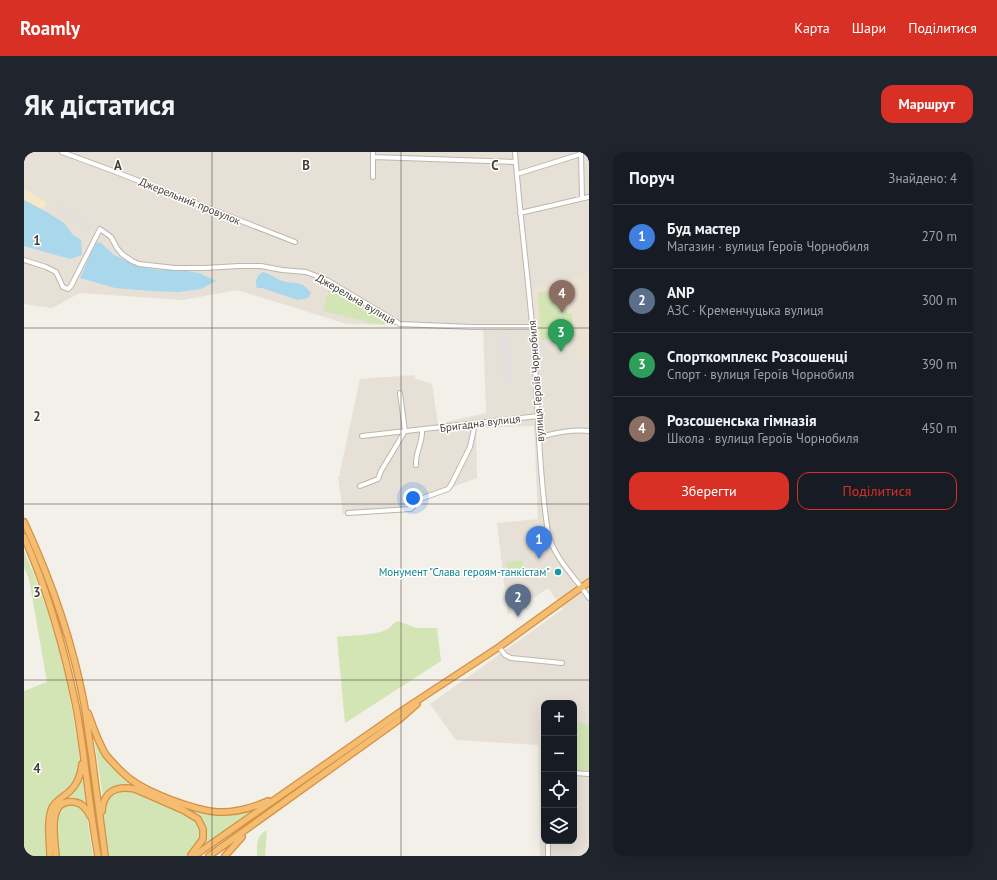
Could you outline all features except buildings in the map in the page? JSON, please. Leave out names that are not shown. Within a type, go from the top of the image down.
[{"type":"highway","points":[[24,522],[37,550],[60,611],[76,668],[84,704],[105,856]]},
{"type":"highway","points":[[24,537],[38,572],[62,644],[76,706],[98,856]]},
{"type":"highway","points":[[194,856],[277,797],[498,647],[589,582]]},
{"type":"highway","points":[[209,856],[400,719],[434,690]]},
{"type":"highway","points":[[84,704],[97,739],[106,754],[130,779],[153,792],[187,806],[201,810],[218,812],[246,809],[277,797]]},
{"type":"highway","points":[[50,856],[49,818],[52,807],[70,791],[78,780],[82,772],[83,750]]},
{"type":"highway","points":[[102,828],[102,804],[104,798],[114,789],[120,787],[134,789],[184,810],[198,819],[203,829],[203,839],[191,856]]},
{"type":"highway","points":[[56,856],[54,821],[56,809],[62,804],[68,802],[78,803],[88,811],[92,821]]},
{"type":"highway","points":[[225,856],[241,837],[258,822]]},
{"type":"street","name":"Джерельний провулок","points":[[62,152],[295,242]]},
{"type":"street","name":"вулиця Героїв Чорнобиля","points":[[515,152],[532,327],[539,437],[549,538],[553,548],[589,598]]},
{"type":"street","points":[[517,174],[581,153],[582,198]]},
{"type":"street","points":[[373,177],[373,154],[515,162]]},
{"type":"street","points":[[520,213],[589,197]]},
{"type":"street","name":"Джерельна вулиця","points":[[24,260],[56,272],[63,287],[68,289],[72,286],[100,228],[111,237],[116,248],[122,254],[139,264],[182,268],[261,266],[306,272],[327,280],[400,324],[472,327],[532,327]]},
{"type":"street","points":[[360,486],[378,479],[381,471],[405,431],[400,393]]},
{"type":"street","name":"Бригадна вулиця","points":[[362,436],[538,416]]},
{"type":"street","points":[[348,513],[411,509],[420,499],[448,489],[451,486],[470,447],[475,424]]},
{"type":"street","points":[[416,466],[416,457],[422,440],[422,430]]},
{"type":"street","points":[[539,437],[566,431],[589,431]]},
{"type":"street","points":[[498,647],[505,656],[511,658],[562,663]]},
{"type":"street","points":[[577,773],[589,774]]},
{"type":"street","points":[[548,844],[548,856]]},
{"type":"shaded area","points":[[24,152],[589,152],[589,856],[540,856],[538,745],[456,740],[430,704],[563,609],[548,588],[508,615],[497,523],[538,519],[534,426],[476,428],[477,478],[417,500],[410,507],[343,514],[338,476],[340,476],[360,379],[414,375],[416,379],[432,384],[438,424],[486,413],[483,326],[347,324],[237,290],[183,300],[80,293],[52,308],[24,304]]},
{"type":"shaded area","points":[[60,204],[92,225],[89,229],[57,209]]},
{"type":"shaded area","points":[[589,274],[589,360],[577,361],[576,339],[538,342],[533,287],[574,282],[574,276]]},
{"type":"shaded area","points":[[509,333],[514,381],[503,382],[499,334]]},
{"type":"shaded area","points":[[538,343],[545,343],[546,363],[539,363]]},
{"type":"green space","points":[[330,286],[337,288],[390,320],[390,322],[377,324],[323,311]]},
{"type":"green space","points":[[566,290],[567,313],[572,313],[573,338],[541,340],[538,292]]},
{"type":"green space","points":[[24,551],[49,615],[56,638],[67,682],[80,752],[80,762],[76,778],[66,791],[53,802],[48,856],[24,856],[24,691],[47,682],[29,579],[24,567]]},
{"type":"green space","points":[[522,560],[523,570],[508,572],[507,562]]},
{"type":"green space","points":[[398,621],[416,628],[437,628],[441,661],[345,723],[337,637],[381,632],[388,629]]},
{"type":"green space","points":[[577,723],[589,725],[589,772],[577,771]]},
{"type":"green space","points":[[94,739],[100,750],[138,787],[122,785],[114,787],[110,789],[103,797]]},
{"type":"green space","points":[[83,775],[87,806],[75,800],[62,801],[69,795]]},
{"type":"green space","points":[[118,790],[131,790],[196,820],[201,831],[201,836],[194,848],[185,856],[109,856],[104,824],[104,806],[108,798]]},
{"type":"green space","points":[[76,804],[85,810],[87,816],[93,856],[57,856],[56,817],[60,808]]},
{"type":"green space","points":[[257,808],[204,845],[204,824],[194,813],[189,810],[203,812]]},
{"type":"green space","points":[[267,830],[265,856],[257,856],[257,844],[259,838],[263,832]]},
{"type":"sand","points":[[24,188],[47,203],[42,210],[24,200]]},
{"type":"water","points":[[24,200],[64,223],[73,235],[81,240],[82,255],[70,259],[24,246]]},
{"type":"water","points":[[100,242],[114,255],[141,267],[199,273],[216,281],[201,289],[179,292],[115,288],[80,278],[95,244]]},
{"type":"water","points":[[263,272],[285,282],[303,285],[311,293],[308,298],[298,300],[262,288],[257,288],[257,279]]},
{"type":"place","name":"Розсошенська гімназія","points":[[562,313]]},
{"type":"place","name":"Спорткомплекс Розсошенці","points":[[561,352]]},
{"type":"place","name":"Буд мастер","points":[[539,559]]},
{"type":"place","name":"Монумент \"Слава героям-танкістам\"","points":[[558,572]]},
{"type":"place","name":"ANP","points":[[518,617]]}]
